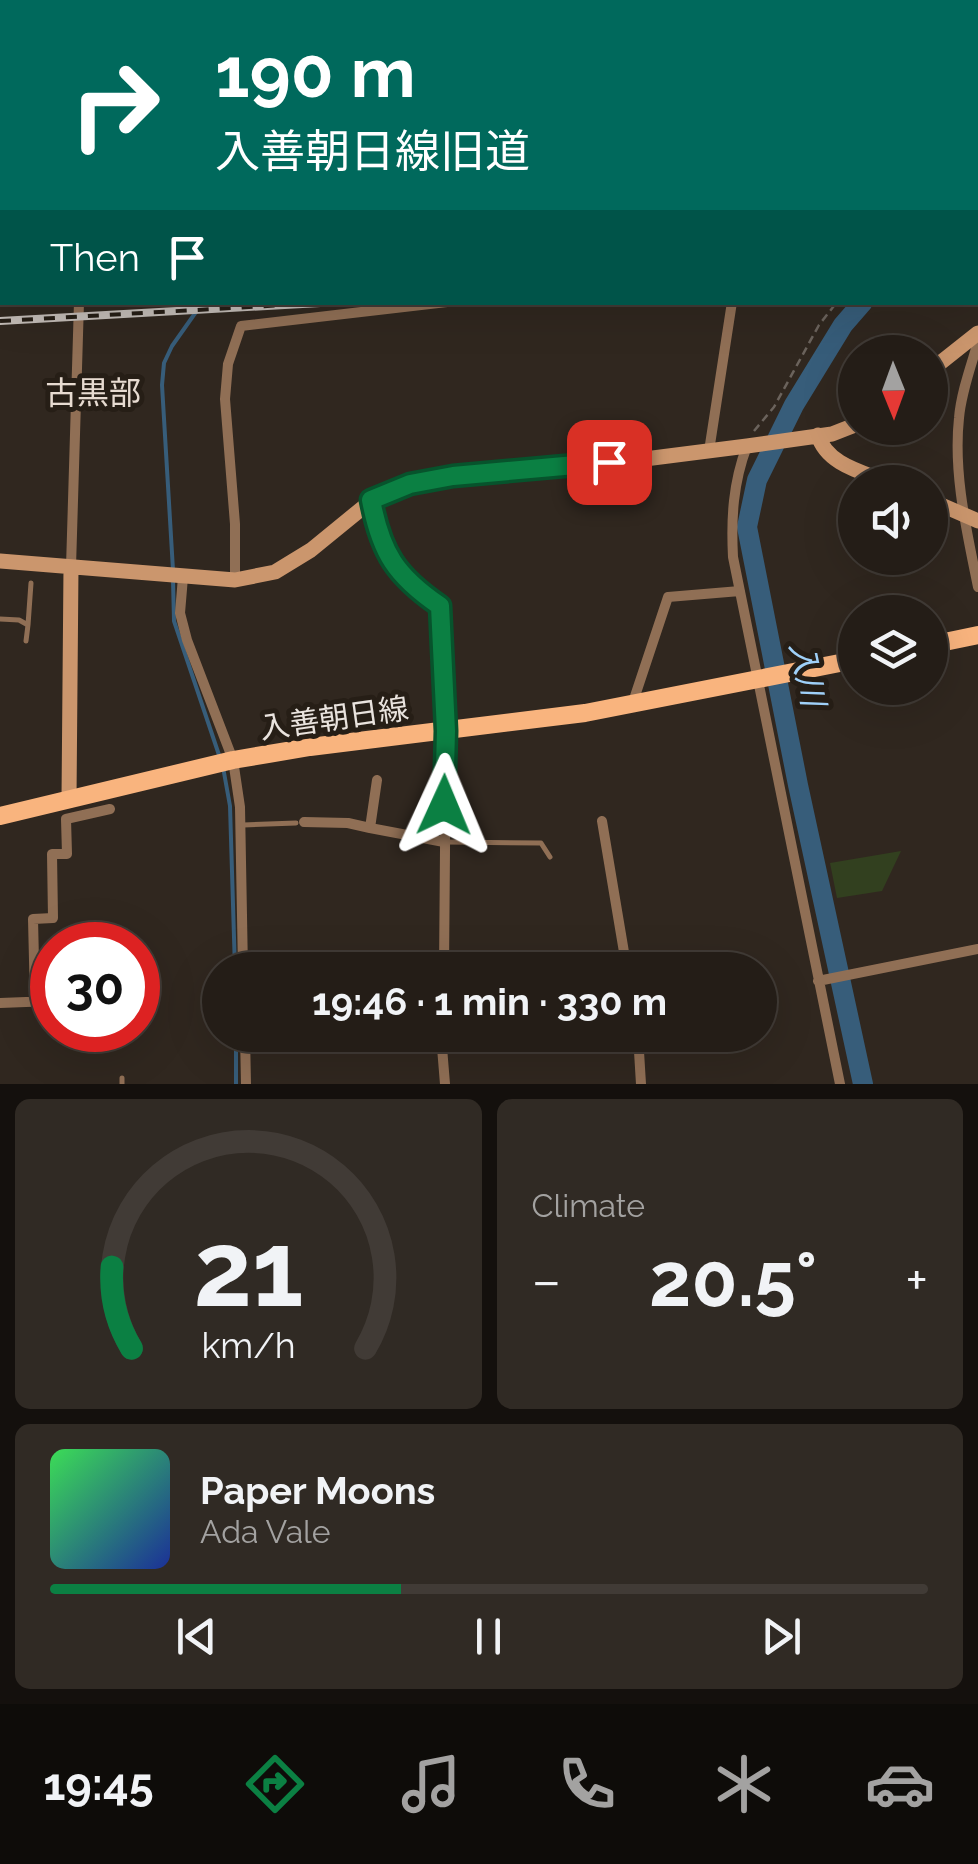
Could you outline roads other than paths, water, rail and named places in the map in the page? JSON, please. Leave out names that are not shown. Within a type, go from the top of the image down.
[{"type":"main road","points":[[948,642],[978,636]]},
{"type":"main road","name":"入善朝日線","points":[[0,816],[233,760],[632,705],[838,663]]},
{"type":"street","points":[[69,798],[79,305]]},
{"type":"street","points":[[235,580],[235,524],[224,399],[228,364],[241,326],[421,305]]},
{"type":"street","points":[[709,451],[732,305]]},
{"type":"street","points":[[948,357],[978,333]]},
{"type":"street","points":[[978,342],[959,414],[978,587]]},
{"type":"street","points":[[0,561],[235,580],[274,572],[312,550],[371,500],[410,484],[453,476],[752,446],[838,430]]},
{"type":"street","points":[[818,435],[821,446],[842,465]]},
{"type":"street","points":[[752,446],[738,469],[731,515],[733,557],[840,1084]]},
{"type":"street","points":[[371,500],[378,534],[404,580],[440,606],[446,731],[444,952]]},
{"type":"street","points":[[182,577],[180,614],[187,640],[233,760],[240,826],[243,952]]},
{"type":"street","points":[[632,705],[668,597],[740,591]]},
{"type":"street","points":[[370,828],[377,780]]},
{"type":"street","points":[[33,922],[53,918],[52,854],[67,854],[66,819],[110,809]]},
{"type":"street","points":[[602,821],[623,952]]},
{"type":"street","points":[[300,822],[348,823],[444,842]]},
{"type":"street","points":[[818,980],[978,949]]},
{"type":"street","points":[[0,1003],[30,1002]]},
{"type":"street","points":[[245,1052],[246,1084]]},
{"type":"street","points":[[443,1052],[446,1084]]},
{"type":"street","points":[[639,1052],[641,1084]]},
{"type":"lane","points":[[26,640],[31,583]]},
{"type":"lane","points":[[0,619],[19,620],[28,625]]},
{"type":"lane","points":[[240,826],[300,822]]},
{"type":"lane","points":[[444,842],[541,843],[550,857]]},
{"type":"waterway","points":[[173,570],[164,363],[201,305]]},
{"type":"waterway","name":"入川","points":[[860,305],[843,325],[794,405],[757,480],[747,527],[863,1084]]},
{"type":"waterway","points":[[173,580],[174,621],[220,758]]},
{"type":"waterway","points":[[223,767],[230,806],[234,952]]},
{"type":"waterway","points":[[236,1052],[236,1084]]},
{"type":"railway","points":[[0,321],[285,305]]},
{"type":"district","name":"古黒部","points":[[93,392]]}]
